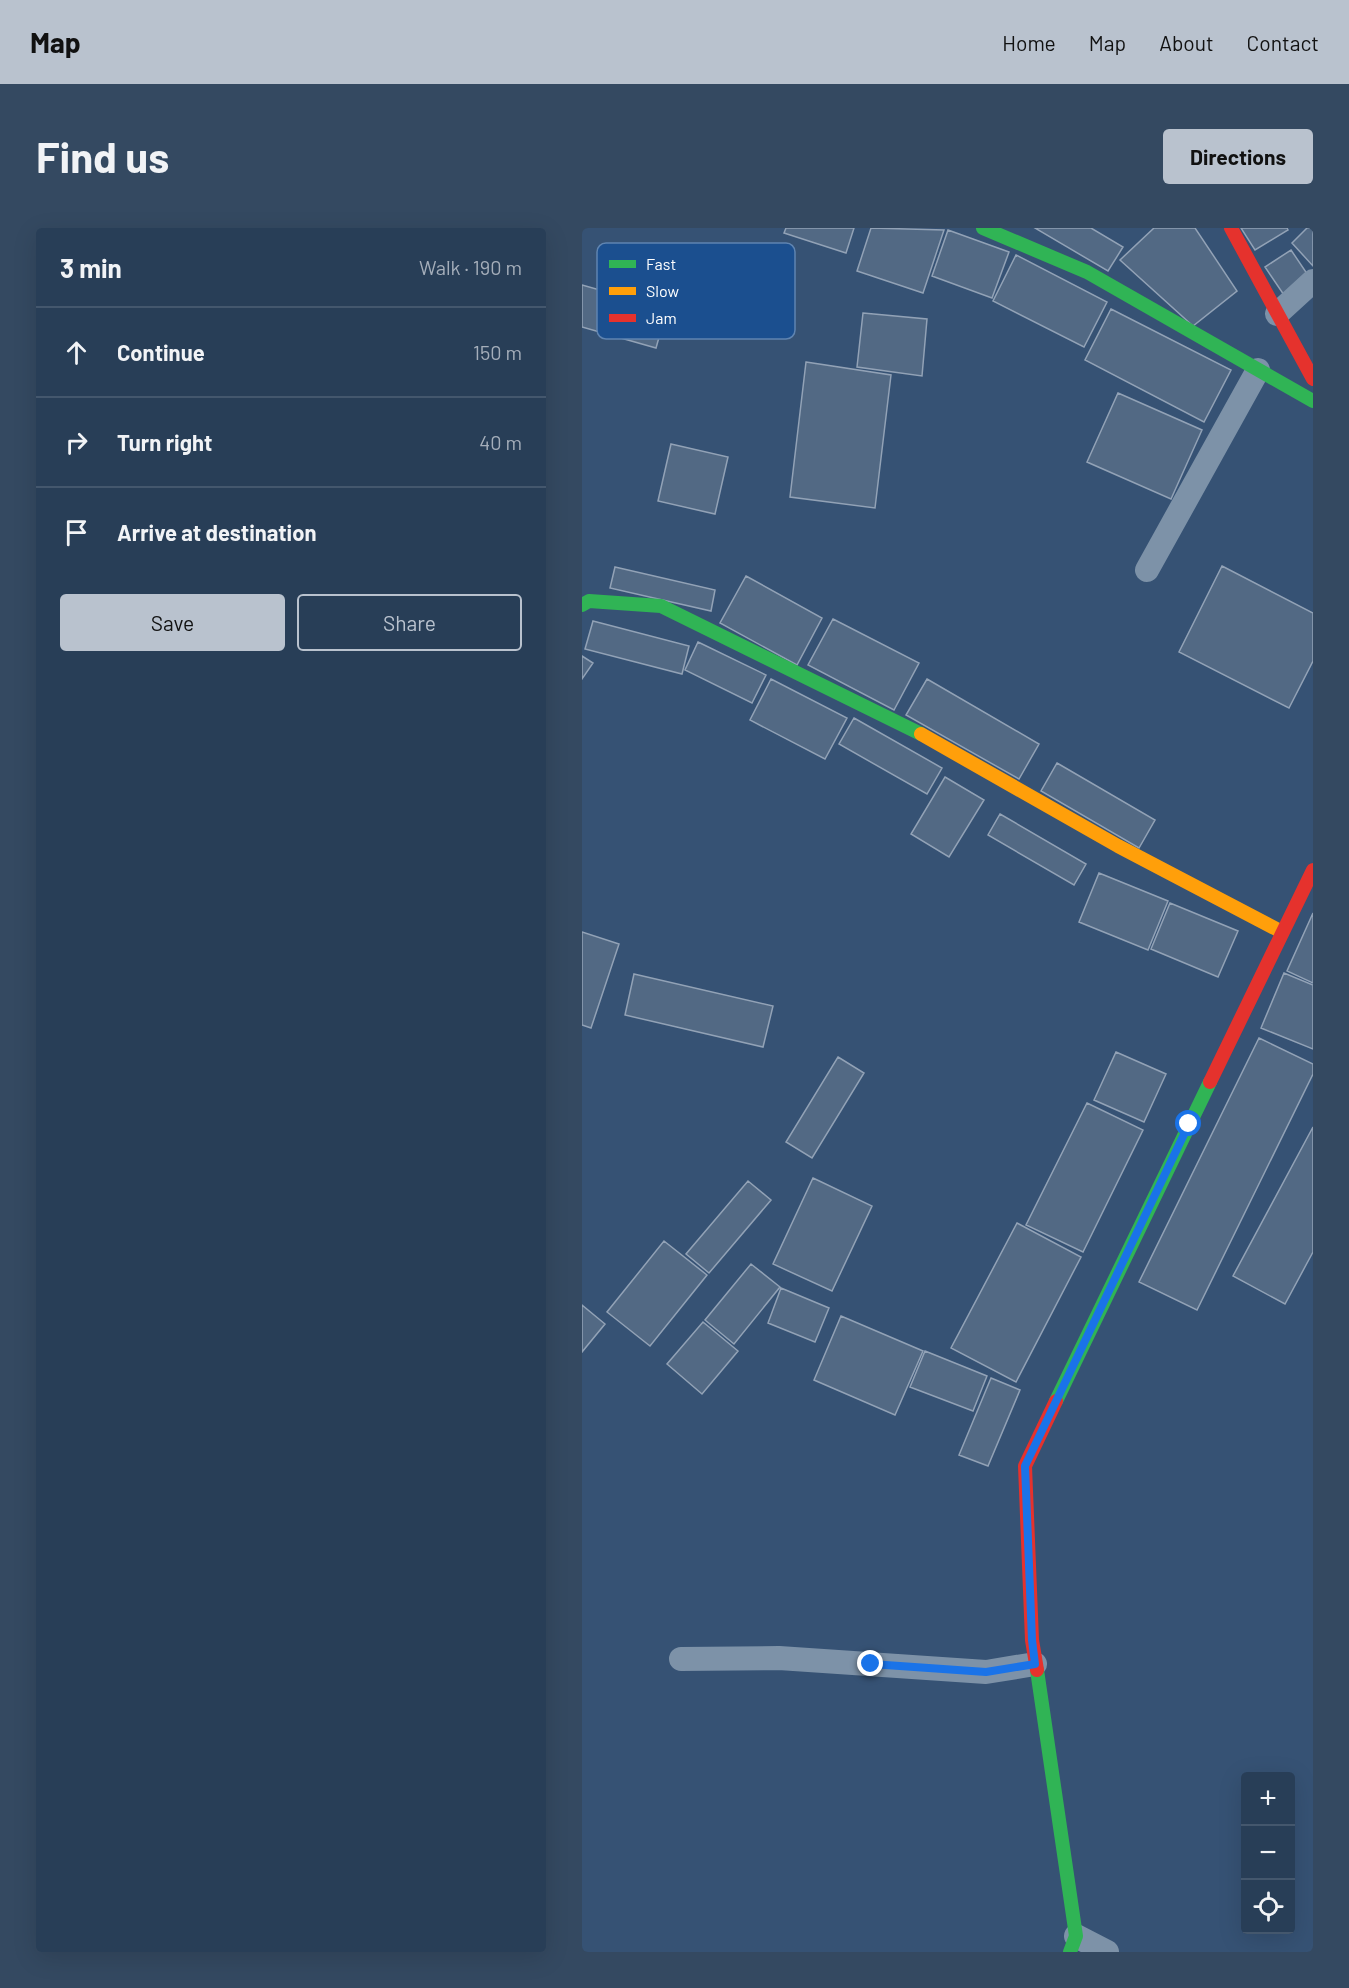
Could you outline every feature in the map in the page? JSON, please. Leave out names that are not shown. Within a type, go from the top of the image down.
[{"type":"street","points":[[983,228],[1087,272],[1313,401]]},
{"type":"street","points":[[1231,228],[1313,379]]},
{"type":"street","points":[[1277,314],[1313,281]]},
{"type":"street","points":[[1147,570],[1258,370]]},
{"type":"street","points":[[582,605],[589,601],[661,606],[920,733],[1118,846],[1282,932]]},
{"type":"street","points":[[1107,1952],[1073,1944],[1032,1640],[1025,1466],[1313,870]]},
{"type":"street","points":[[681,1659],[779,1658],[986,1672],[1035,1664]]},
{"type":"building","points":[[786,228],[854,228],[846,253],[784,233]]},
{"type":"building","points":[[871,228],[944,230],[923,293],[857,271]]},
{"type":"building","points":[[1035,228],[1091,228],[1123,247],[1108,271]]},
{"type":"building","points":[[1154,228],[1195,228],[1237,291],[1193,326],[1120,260]]},
{"type":"building","points":[[1241,228],[1287,228],[1288,230],[1255,250]]},
{"type":"building","points":[[1307,228],[1313,228],[1313,266],[1292,243]]},
{"type":"building","points":[[948,230],[1009,252],[992,298],[932,276]]},
{"type":"building","points":[[1291,250],[1312,281],[1286,298],[1265,267]]},
{"type":"building","points":[[1016,255],[1107,302],[1084,347],[993,301]]},
{"type":"building","points":[[582,285],[597,289],[597,331],[582,327]]},
{"type":"building","points":[[1111,309],[1231,370],[1204,422],[1085,360]]},
{"type":"building","points":[[863,313],[927,319],[922,376],[857,367]]},
{"type":"building","points":[[624,339],[659,339],[656,348]]},
{"type":"building","points":[[806,362],[891,375],[875,508],[790,497]]},
{"type":"building","points":[[1118,393],[1202,430],[1171,499],[1087,462]]},
{"type":"building","points":[[671,444],[728,457],[715,514],[658,501]]},
{"type":"building","points":[[1222,566],[1313,613],[1313,661],[1289,708],[1179,652]]},
{"type":"building","points":[[615,567],[715,590],[711,611],[610,588]]},
{"type":"building","points":[[746,576],[822,618],[797,665],[720,623]]},
{"type":"building","points":[[833,619],[919,663],[894,710],[808,665]]},
{"type":"building","points":[[593,621],[689,646],[682,674],[585,649]]},
{"type":"building","points":[[698,642],[766,675],[752,703],[685,670]]},
{"type":"building","points":[[582,656],[593,663],[582,679]]},
{"type":"building","points":[[771,679],[847,718],[825,759],[750,720]]},
{"type":"building","points":[[927,679],[1039,744],[1019,779],[906,715]]},
{"type":"building","points":[[854,718],[942,768],[927,794],[839,744]]},
{"type":"building","points":[[1057,763],[1155,820],[1139,848],[1041,791]]},
{"type":"building","points":[[945,777],[984,800],[949,857],[911,834]]},
{"type":"building","points":[[1000,814],[1086,864],[1074,885],[988,835]]},
{"type":"building","points":[[1099,873],[1168,901],[1148,950],[1079,922]]},
{"type":"building","points":[[1170,903],[1238,931],[1218,977],[1151,949]]},
{"type":"building","points":[[1313,913],[1313,983],[1287,971]]},
{"type":"building","points":[[582,932],[619,944],[591,1028],[582,1025]]},
{"type":"building","points":[[1284,973],[1313,985],[1313,1049],[1261,1028]]},
{"type":"building","points":[[634,974],[773,1006],[763,1047],[625,1015]]},
{"type":"building","points":[[1259,1038],[1313,1064],[1313,1074],[1197,1310],[1139,1282]]},
{"type":"building","points":[[1116,1052],[1166,1074],[1144,1122],[1094,1100]]},
{"type":"building","points":[[838,1057],[864,1073],[812,1158],[786,1142]]},
{"type":"building","points":[[1087,1103],[1143,1130],[1083,1252],[1026,1225]]},
{"type":"building","points":[[1313,1127],[1313,1252],[1285,1304],[1233,1276]]},
{"type":"building","points":[[813,1178],[872,1206],[832,1291],[773,1264]]},
{"type":"building","points":[[748,1181],[771,1200],[709,1273],[686,1254]]},
{"type":"building","points":[[1017,1223],[1081,1257],[1016,1382],[951,1348]]},
{"type":"building","points":[[664,1241],[707,1275],[650,1346],[607,1312]]},
{"type":"building","points":[[751,1264],[780,1287],[734,1344],[705,1320]]},
{"type":"building","points":[[781,1288],[829,1308],[815,1342],[768,1323]]},
{"type":"building","points":[[582,1305],[605,1324],[582,1352]]},
{"type":"building","points":[[841,1316],[923,1351],[895,1415],[814,1380]]},
{"type":"building","points":[[703,1322],[738,1351],[702,1394],[667,1364]]},
{"type":"building","points":[[925,1351],[987,1376],[973,1411],[910,1387]]},
{"type":"building","points":[[991,1378],[1020,1390],[988,1466],[959,1455]]},
{"type":"traffic: fast","points":[[983,228],[1087,272],[1313,401]]},
{"type":"traffic: fast","points":[[582,605],[589,601],[661,606],[921,734]]},
{"type":"traffic: fast","points":[[1056,1401],[1210,1082]]},
{"type":"traffic: fast","points":[[1037,1670],[1076,1936],[1070,1952]]},
{"type":"traffic: slow","points":[[921,734],[1118,846],[1282,932]]},
{"type":"traffic: jam","points":[[1231,228],[1313,379]]},
{"type":"traffic: jam","points":[[1210,1082],[1313,870]]},
{"type":"traffic: jam","points":[[1037,1670],[1032,1640],[1025,1466],[1056,1401]]},
{"type":"route","points":[[871,1664],[986,1672],[1035,1664],[1025,1466],[1189,1124]]}]
